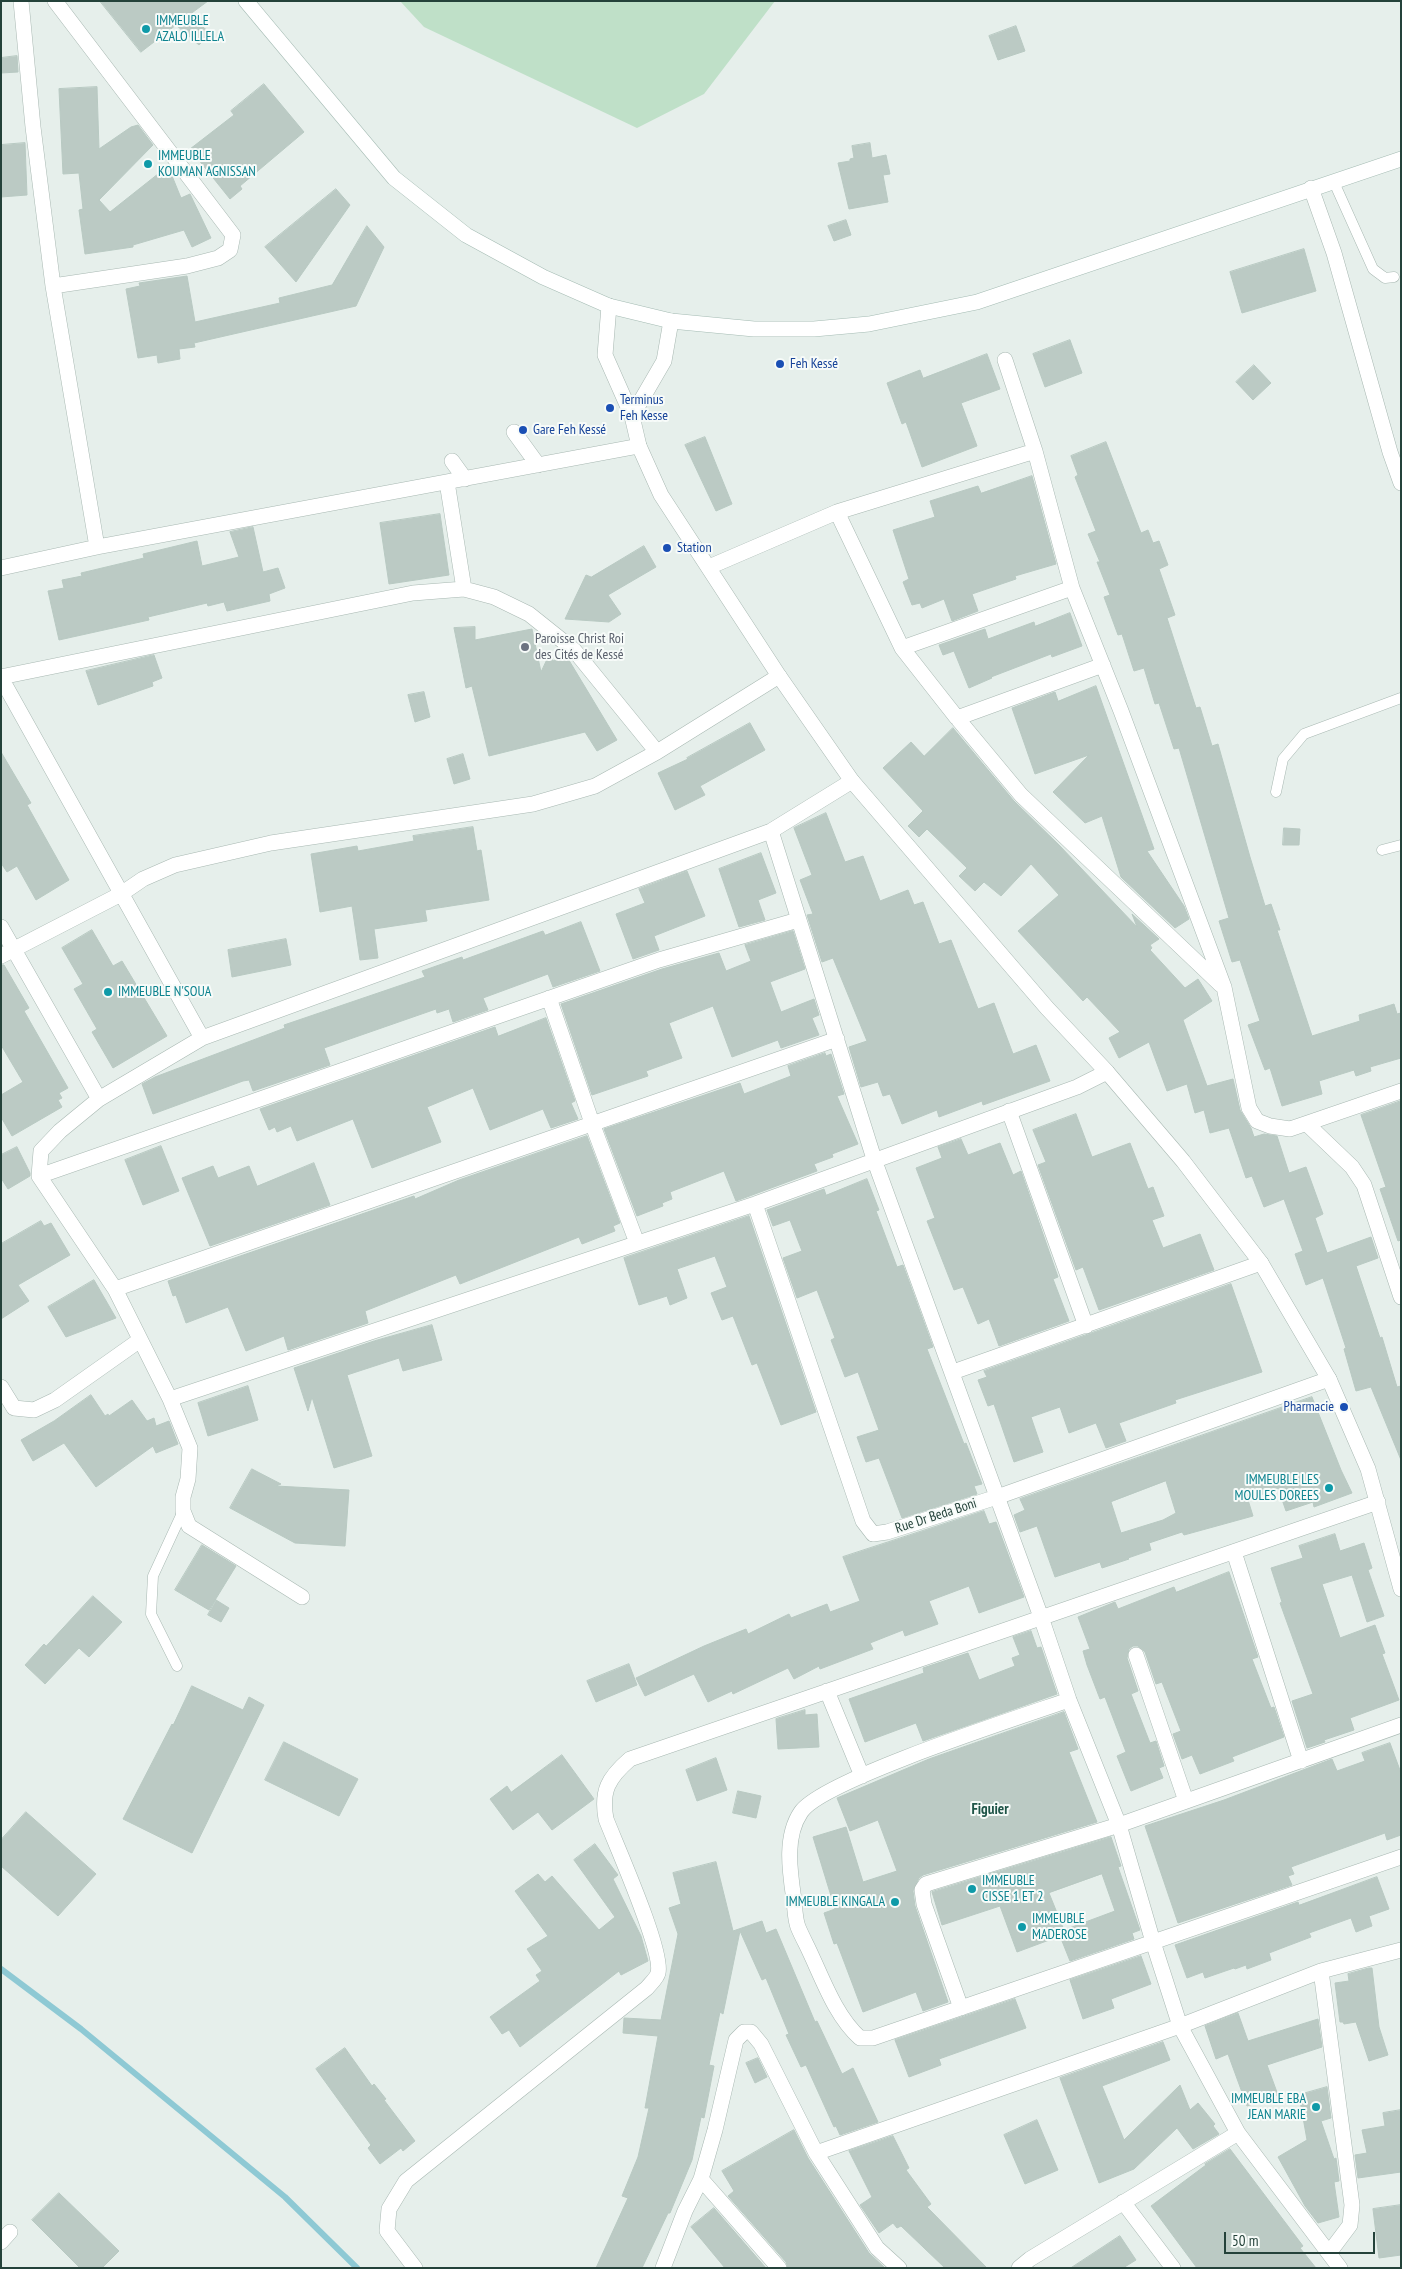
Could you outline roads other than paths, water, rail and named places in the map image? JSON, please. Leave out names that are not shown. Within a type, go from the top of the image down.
[{"type":"street","points":[[21,1],[33,127],[53,286],[97,547]]},
{"type":"street","points":[[53,286],[187,266],[218,258],[230,250],[233,235],[55,1]]},
{"type":"street","points":[[246,1],[394,178],[466,235],[543,277],[608,306],[671,321],[754,329],[814,329],[869,324],[928,313],[977,302],[1057,276],[1333,180],[1401,159]]},
{"type":"street","points":[[1311,188],[1334,253],[1395,448],[1401,483]]},
{"type":"street","points":[[608,306],[605,355],[632,416],[639,446],[661,495],[779,676],[852,780],[1047,1008],[1107,1072],[1183,1161],[1261,1263],[1329,1378],[1368,1469],[1401,1589]]},
{"type":"street","points":[[632,416],[664,361],[668,348],[671,321]]},
{"type":"street","points":[[1004,360],[1035,451],[1072,588],[1103,665],[1224,987],[1249,1108],[1257,1121],[1270,1126],[1290,1129],[1401,1091]]},
{"type":"street","points":[[514,432],[538,465]]},
{"type":"street","points":[[1,568],[97,547],[639,446]]},
{"type":"street","points":[[709,567],[837,512],[1035,451]]},
{"type":"street","points":[[452,461],[465,478]]},
{"type":"street","points":[[447,482],[464,589]]},
{"type":"street","points":[[837,512],[902,648],[957,718],[1021,795],[1224,987]]},
{"type":"street","points":[[902,648],[1072,588]]},
{"type":"street","points":[[202,1038],[1,678],[413,593],[464,589],[494,598],[529,614],[574,650],[657,752]]},
{"type":"street","points":[[957,718],[1103,665]]},
{"type":"street","points":[[7,952],[121,894],[143,879],[175,865],[271,843],[533,804],[595,786],[657,752],[779,676]]},
{"type":"street","points":[[302,1597],[189,1526],[183,1511],[183,1497],[188,1479],[190,1448],[170,1399],[115,1289],[39,1176],[42,1151],[60,1131],[99,1099],[202,1038],[771,831],[852,780]]},
{"type":"street","points":[[771,831],[875,1162],[953,1372],[1069,1700],[1119,1825],[1152,1942],[1180,2026],[1238,2133],[1340,2268]]},
{"type":"street","points":[[39,1176],[659,960],[798,920]]},
{"type":"street","points":[[1,927],[7,952],[99,1099]]},
{"type":"street","points":[[550,998],[592,1123],[637,1243]]},
{"type":"street","points":[[115,1289],[837,1038]]},
{"type":"street","points":[[170,1399],[755,1204],[875,1162],[1077,1087],[1107,1072]]},
{"type":"street","points":[[1009,1111],[1086,1326]]},
{"type":"street","points":[[1307,1124],[1352,1167],[1364,1185],[1401,1298]]},
{"type":"street","name":"Rue Dr Beda Boni","points":[[755,1204],[863,1521],[873,1534],[887,1532],[997,1497],[1329,1378]]},
{"type":"street","points":[[953,1372],[1261,1263]]},
{"type":"street","points":[[1,1387],[14,1408],[34,1410],[55,1400],[140,1340]]},
{"type":"street","points":[[415,2268],[387,2231],[389,2209],[406,2181],[647,1988],[658,1974],[658,1958],[649,1929],[606,1819],[603,1801],[607,1784],[619,1768],[630,1759],[1378,1502]]},
{"type":"street","points":[[1234,1552],[1301,1761]]},
{"type":"street","points":[[1136,1656],[1186,1801]]},
{"type":"street","points":[[827,1691],[862,1776]]},
{"type":"street","points":[[1069,1700],[987,1728],[862,1776],[823,1795],[801,1811],[792,1833],[789,1865],[797,1926],[837,2008],[852,2032],[860,2038],[873,2038],[1401,1857]]},
{"type":"street","points":[[961,2008],[924,1904],[922,1890],[926,1884],[1119,1825],[1401,1725]]},
{"type":"street","points":[[816,2153],[1180,2026],[1321,1971],[1401,1950]]},
{"type":"street","points":[[1321,1971],[1352,2205],[1350,2224],[1329,2253]]},
{"type":"street","points":[[664,2268],[685,2211],[701,2179],[715,2130],[736,2040],[744,2032],[751,2032],[761,2044],[816,2153],[877,2248],[899,2268]]},
{"type":"street","points":[[1019,2268],[1030,2259],[1238,2133]]},
{"type":"street","points":[[701,2179],[779,2268]]},
{"type":"street","points":[[1123,2202],[1173,2268]]},
{"type":"lane","points":[[1333,180],[1372,269],[1385,278],[1394,277]]},
{"type":"lane","points":[[1276,792],[1282,759],[1304,734],[1401,698]]},
{"type":"lane","points":[[1382,850],[1401,845]]},
{"type":"lane","points":[[177,1666],[151,1614],[153,1576],[183,1511]]},
{"type":"waterway","points":[[1,1969],[81,2029],[285,2197],[357,2268]]},
{"type":"place","name":"IMMEUBLE AZALO ILLELA","points":[[146,29]]},
{"type":"place","name":"IMMEUBLE KOUMAN AGNISSAN","points":[[148,164]]},
{"type":"place","name":"Feh Kessé","points":[[780,364]]},
{"type":"place","name":"Terminus Feh Kesse","points":[[610,408]]},
{"type":"place","name":"Gare Feh Kessé","points":[[523,430]]},
{"type":"place","name":"Station","points":[[667,548]]},
{"type":"place","name":"Paroisse Christ Roi des Cités de Kessé","points":[[525,647]]},
{"type":"place","name":"IMMEUBLE N'SOUA","points":[[108,992]]},
{"type":"place","name":"Pharmacie","points":[[1344,1407]]},
{"type":"place","name":"IMMEUBLE LES MOULES DOREES","points":[[1329,1488]]},
{"type":"place","name":"IMMEUBLE CISSE 1 ET 2","points":[[972,1889]]},
{"type":"place","name":"IMMEUBLE KINGALA","points":[[895,1902]]},
{"type":"place","name":"IMMEUBLE MADEROSE","points":[[1022,1927]]},
{"type":"place","name":"IMMEUBLE EBA JEAN MARIE","points":[[1316,2107]]},
{"type":"district","name":"Figuier","points":[[990,1810]]}]
